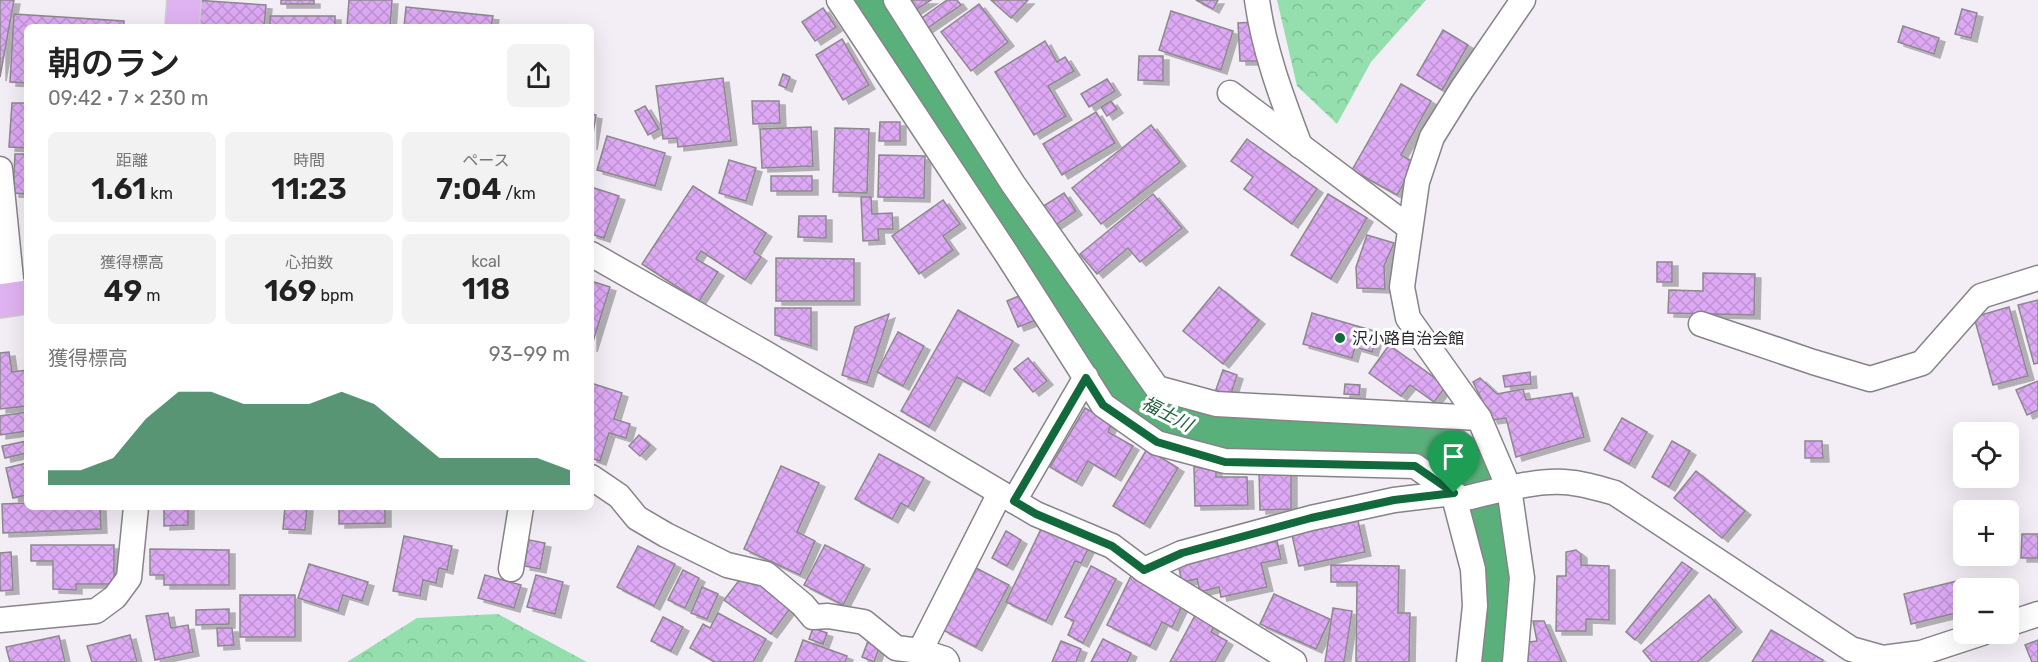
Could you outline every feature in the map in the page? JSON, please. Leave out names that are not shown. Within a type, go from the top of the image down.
[{"type":"main road","points":[[182,24],[184,0]]},
{"type":"street","points":[[839,0],[1103,405],[1157,442],[1225,462],[1415,466],[1458,496],[1473,569],[1475,606],[1468,662]]},
{"type":"street","points":[[896,0],[1012,184],[1157,388],[1216,404],[1479,418]]},
{"type":"street","points":[[1257,0],[1262,31],[1278,87],[1300,146]]},
{"type":"street","points":[[1515,662],[1522,578],[1501,490],[1479,418],[1408,318],[1402,287],[1417,182],[1432,137],[1462,88],[1523,0]]},
{"type":"street","points":[[1230,93],[1410,228]]},
{"type":"street","points":[[0,169],[13,299]]},
{"type":"street","points":[[594,256],[765,353],[1036,514],[1112,546],[1144,570],[1294,662]]},
{"type":"street","points":[[1701,324],[1870,380],[1922,363],[1981,296],[2038,278]]},
{"type":"street","points":[[920,651],[1007,497],[1086,378]]},
{"type":"street","points":[[594,479],[619,496],[637,518],[666,535],[727,565],[766,574],[803,605],[813,617],[828,616],[864,622],[896,648],[920,651],[945,659],[947,662]]},
{"type":"street","points":[[1144,570],[1182,553],[1311,518],[1394,500],[1458,496],[1563,481],[1591,485],[1615,493],[1851,649],[1883,658],[1921,653],[1953,643]]},
{"type":"street","points":[[0,620],[96,610],[116,597],[129,578],[136,510]]},
{"type":"street","points":[[511,569],[521,510]]},
{"type":"street","points":[[2019,620],[2038,614]]},
{"type":"green space","points":[[1277,0],[1426,0],[1371,62],[1337,124],[1297,86]]},
{"type":"green space","points":[[498,614],[587,662],[347,662],[417,618]]},
{"type":"building","points":[[0,0],[14,0],[0,77]]},
{"type":"building","points":[[194,0],[266,5],[264,24],[192,24]]},
{"type":"building","points":[[281,0],[314,0],[314,4],[281,4]]},
{"type":"building","points":[[349,0],[392,0],[390,24],[347,24]]},
{"type":"building","points":[[907,0],[931,0],[914,11]]},
{"type":"building","points":[[947,0],[957,0],[961,5],[926,29],[919,20]]},
{"type":"building","points":[[991,0],[1028,0],[1011,18]]},
{"type":"building","points":[[1196,0],[1218,0],[1213,9]]},
{"type":"building","points":[[979,4],[1008,42],[971,71],[941,32]]},
{"type":"building","points":[[406,7],[493,16],[492,24],[404,24]]},
{"type":"building","points":[[823,8],[836,27],[815,41],[802,22]]},
{"type":"building","points":[[1962,9],[1977,13],[1971,38],[1955,34]]},
{"type":"building","points":[[1171,11],[1233,31],[1221,70],[1159,50]]},
{"type":"building","points":[[14,14],[124,21],[124,24],[24,24],[24,83],[10,82]]},
{"type":"building","points":[[270,16],[335,16],[335,24],[270,24]]},
{"type":"building","points":[[1256,22],[1258,61],[1240,61],[1238,23]]},
{"type":"building","points":[[1903,26],[1939,38],[1934,54],[1898,42]]},
{"type":"building","points":[[1443,30],[1468,45],[1442,90],[1417,75]]},
{"type":"building","points":[[842,39],[869,85],[843,100],[816,55]]},
{"type":"building","points":[[1045,41],[1057,62],[1065,57],[1074,71],[1048,86],[1066,116],[1034,135],[995,72]]},
{"type":"building","points":[[1139,56],[1163,56],[1163,81],[1138,80]]},
{"type":"building","points":[[783,74],[790,77],[786,88],[779,85]]},
{"type":"building","points":[[723,78],[731,141],[678,147],[677,138],[663,139],[656,86]]},
{"type":"building","points":[[1107,79],[1115,91],[1089,107],[1081,94]]},
{"type":"building","points":[[1401,84],[1431,101],[1401,155],[1415,163],[1397,195],[1352,170]]},
{"type":"building","points":[[752,101],[779,101],[780,123],[753,124]]},
{"type":"building","points":[[1111,101],[1117,109],[1107,116],[1101,107]]},
{"type":"building","points":[[12,103],[24,103],[24,148],[9,147]]},
{"type":"building","points":[[645,106],[659,129],[648,135],[635,111]]},
{"type":"building","points":[[1096,112],[1115,143],[1062,175],[1043,144]]},
{"type":"building","points":[[880,122],[900,122],[900,141],[879,141]]},
{"type":"building","points":[[1151,125],[1180,162],[1101,224],[1072,188]]},
{"type":"building","points":[[811,127],[813,166],[762,168],[760,129]]},
{"type":"building","points":[[835,128],[869,129],[867,193],[833,192]]},
{"type":"building","points":[[607,136],[665,153],[655,186],[597,170]]},
{"type":"building","points":[[1247,139],[1317,189],[1292,224],[1244,189],[1253,177],[1231,161]]},
{"type":"building","points":[[15,154],[24,154],[24,194],[13,193]]},
{"type":"building","points":[[879,155],[925,156],[924,198],[878,197]]},
{"type":"building","points":[[729,160],[756,168],[746,201],[719,193]]},
{"type":"building","points":[[771,176],[812,176],[812,191],[771,191]]},
{"type":"building","points":[[693,186],[766,233],[754,252],[761,257],[745,280],[701,251],[696,259],[718,272],[699,301],[642,264]]},
{"type":"building","points":[[594,188],[619,196],[604,238],[594,235]]},
{"type":"building","points":[[1064,193],[1076,211],[1054,226],[1042,207]]},
{"type":"building","points":[[1153,194],[1182,228],[1140,262],[1128,248],[1097,274],[1080,254]]},
{"type":"building","points":[[1328,194],[1367,218],[1331,279],[1291,255]]},
{"type":"building","points":[[861,197],[871,197],[872,214],[892,213],[893,229],[878,229],[879,240],[863,241]]},
{"type":"building","points":[[943,200],[960,224],[943,236],[953,250],[919,274],[892,236]]},
{"type":"building","points":[[799,216],[826,216],[826,238],[798,237]]},
{"type":"building","points":[[1367,235],[1394,243],[1384,266],[1385,289],[1357,288],[1356,267]]},
{"type":"building","points":[[776,258],[854,259],[854,301],[776,301]]},
{"type":"building","points":[[1657,262],[1672,262],[1672,282],[1657,282]]},
{"type":"building","points":[[1703,273],[1755,274],[1754,315],[1668,313],[1669,290],[1703,291]]},
{"type":"building","points":[[594,282],[610,287],[594,338]]},
{"type":"building","points":[[1219,287],[1259,320],[1223,364],[1183,331]]},
{"type":"building","points":[[1026,293],[1036,320],[1018,327],[1007,301]]},
{"type":"building","points":[[2038,300],[2038,363],[2034,364],[2018,305]]},
{"type":"building","points":[[2009,307],[2028,376],[1993,385],[1974,317]]},
{"type":"building","points":[[775,308],[811,308],[811,346],[775,335]]},
{"type":"building","points":[[958,310],[1013,341],[984,392],[957,377],[929,427],[901,411]]},
{"type":"building","name":"沢小路自治会館","points":[[1312,313],[1378,332],[1372,352],[1355,347],[1352,358],[1303,344]]},
{"type":"building","points":[[889,314],[867,383],[842,375],[855,327]]},
{"type":"building","points":[[898,332],[924,346],[903,386],[877,372]]},
{"type":"building","points":[[1389,345],[1446,386],[1434,402],[1410,385],[1401,396],[1369,373]]},
{"type":"building","points":[[9,352],[12,372],[24,370],[24,406],[0,409],[0,353]]},
{"type":"building","points":[[1028,358],[1047,381],[1033,392],[1014,369]]},
{"type":"building","points":[[1223,370],[1237,375],[1229,400],[1214,395]]},
{"type":"building","points":[[1530,372],[1531,384],[1505,387],[1503,376]]},
{"type":"building","points":[[1480,378],[1497,394],[1523,389],[1526,400],[1572,393],[1584,437],[1516,457],[1506,418],[1492,420],[1473,382]]},
{"type":"building","points":[[2038,381],[2038,410],[2027,415],[2016,390]]},
{"type":"building","points":[[594,384],[622,393],[614,419],[630,424],[626,438],[609,433],[600,461],[594,459]]},
{"type":"building","points":[[1345,384],[1360,385],[1359,395],[1344,394]]},
{"type":"building","points":[[1085,408],[1112,423],[1108,432],[1133,446],[1115,477],[1088,461],[1076,482],[1050,467]]},
{"type":"building","points":[[24,412],[24,431],[0,435],[0,416]]},
{"type":"building","points":[[1622,418],[1647,432],[1629,464],[1604,450]]},
{"type":"building","points":[[639,435],[650,445],[640,456],[629,446]]},
{"type":"building","points":[[1672,441],[1690,451],[1669,487],[1652,477]]},
{"type":"building","points":[[1805,441],[1822,441],[1823,458],[1805,458]]},
{"type":"building","points":[[24,442],[24,454],[5,458],[2,446]]},
{"type":"building","points":[[1147,449],[1178,468],[1144,524],[1113,506]]},
{"type":"building","points":[[879,454],[924,478],[908,507],[901,503],[892,519],[855,499]]},
{"type":"building","points":[[24,464],[24,496],[13,498],[6,468]]},
{"type":"building","points":[[781,466],[819,483],[797,532],[815,541],[800,575],[744,549]]},
{"type":"building","points":[[1194,467],[1216,467],[1216,477],[1247,477],[1248,505],[1195,506]]},
{"type":"building","points":[[1696,471],[1745,511],[1722,538],[1674,498]]},
{"type":"building","points":[[1259,472],[1291,472],[1291,509],[1260,510]]},
{"type":"building","points":[[24,503],[24,510],[100,510],[101,529],[3,533],[2,504]]},
{"type":"building","points":[[164,510],[188,510],[188,525],[164,526]]},
{"type":"building","points":[[285,510],[307,510],[305,530],[283,529]]},
{"type":"building","points":[[339,510],[385,510],[385,523],[339,524]]},
{"type":"building","points":[[1358,521],[1365,552],[1299,566],[1292,535]]},
{"type":"building","points":[[1042,527],[1088,549],[1081,563],[1075,561],[1046,621],[1006,602]]},
{"type":"building","points":[[1006,531],[1021,540],[1007,566],[992,558]]},
{"type":"building","points":[[2022,534],[2038,534],[2038,558],[2021,558]]},
{"type":"building","points":[[404,536],[452,546],[447,570],[439,568],[436,583],[423,580],[420,596],[393,591]]},
{"type":"building","points":[[529,540],[545,543],[540,569],[524,566]]},
{"type":"building","points":[[1277,541],[1281,559],[1261,563],[1267,587],[1221,597],[1219,587],[1200,592],[1197,579],[1182,582],[1178,564]]},
{"type":"building","points":[[31,545],[114,545],[114,584],[76,584],[76,590],[53,589],[53,561],[31,561]]},
{"type":"building","points":[[825,545],[864,565],[843,605],[804,585]]},
{"type":"building","points":[[638,546],[675,564],[654,606],[617,587]]},
{"type":"building","points":[[150,549],[229,550],[229,585],[164,585],[164,575],[150,575]]},
{"type":"building","points":[[1576,550],[1581,554],[1581,565],[1609,566],[1609,620],[1586,619],[1586,631],[1556,631],[1557,576],[1566,576],[1566,552]]},
{"type":"building","points":[[11,552],[13,590],[0,591],[0,553]]},
{"type":"building","points":[[1682,562],[1692,569],[1635,640],[1626,632]]},
{"type":"building","points":[[309,564],[368,582],[362,601],[343,595],[338,611],[298,598]]},
{"type":"building","points":[[1331,565],[1399,566],[1398,613],[1410,613],[1409,662],[1356,662],[1357,582],[1331,582]]},
{"type":"building","points":[[1091,566],[1116,579],[1083,643],[1068,635],[1074,621],[1065,617]]},
{"type":"building","points":[[976,568],[1009,585],[976,647],[943,630]]},
{"type":"building","points":[[683,570],[699,578],[685,608],[668,600]]},
{"type":"building","points":[[744,574],[791,607],[771,634],[724,600]]},
{"type":"building","points":[[485,575],[521,585],[514,608],[478,598]]},
{"type":"building","points":[[536,575],[563,582],[555,614],[527,607]]},
{"type":"building","points":[[1131,576],[1184,602],[1172,627],[1162,622],[1150,646],[1107,625]]},
{"type":"building","points":[[1953,582],[1953,614],[1911,624],[1904,594]]},
{"type":"building","points":[[702,587],[718,594],[707,619],[691,613]]},
{"type":"building","points":[[1274,594],[1330,619],[1316,649],[1260,624]]},
{"type":"building","points":[[240,595],[295,595],[295,637],[240,637]]},
{"type":"building","points":[[1709,595],[1736,628],[1697,662],[1652,662],[1643,651]]},
{"type":"building","points":[[1333,608],[1352,611],[1344,662],[1325,662]]},
{"type":"building","points":[[229,609],[229,624],[196,625],[196,610]]},
{"type":"building","points":[[1198,610],[1218,620],[1211,632],[1227,641],[1215,662],[1170,662]]},
{"type":"building","points":[[168,613],[171,628],[188,625],[193,652],[155,660],[146,616]]},
{"type":"building","points":[[718,613],[766,639],[753,662],[715,662],[690,648],[703,624],[710,628]]},
{"type":"building","points":[[663,617],[683,627],[671,651],[651,641]]},
{"type":"building","points":[[1533,621],[1544,621],[1562,662],[1523,662],[1522,643],[1537,641]]},
{"type":"building","points":[[217,628],[232,628],[234,645],[218,646]]},
{"type":"building","points":[[813,628],[827,633],[823,644],[809,639]]},
{"type":"building","points":[[1771,630],[1823,660],[1822,662],[1752,662]]},
{"type":"building","points":[[130,635],[137,662],[92,662],[87,646]]},
{"type":"building","points":[[59,636],[65,662],[10,662],[6,647]]},
{"type":"building","points":[[1103,639],[1131,653],[1127,662],[1091,662]]},
{"type":"building","points":[[803,640],[847,656],[845,662],[795,662]]},
{"type":"building","points":[[2038,640],[2038,662],[2032,662],[2025,645]]},
{"type":"building","points":[[868,641],[880,645],[874,662],[862,657]]},
{"type":"building","points":[[1061,641],[1081,649],[1076,662],[1052,662]]},
{"type":"waterway","name":"福士川","points":[[872,0],[891,27],[899,46],[966,152],[1074,314],[1116,384],[1162,415],[1219,438],[1395,434],[1440,445],[1464,463],[1493,538],[1499,594],[1493,662]]},
{"type":"place","name":"沢小路自治会館","points":[[1340,338]]},
{"type":"route","points":[[1086,378],[1103,405],[1157,442],[1225,462],[1415,466],[1454,493],[1394,500],[1311,518],[1182,553],[1144,570],[1112,546],[1036,514],[1014,501],[1086,378]]}]
